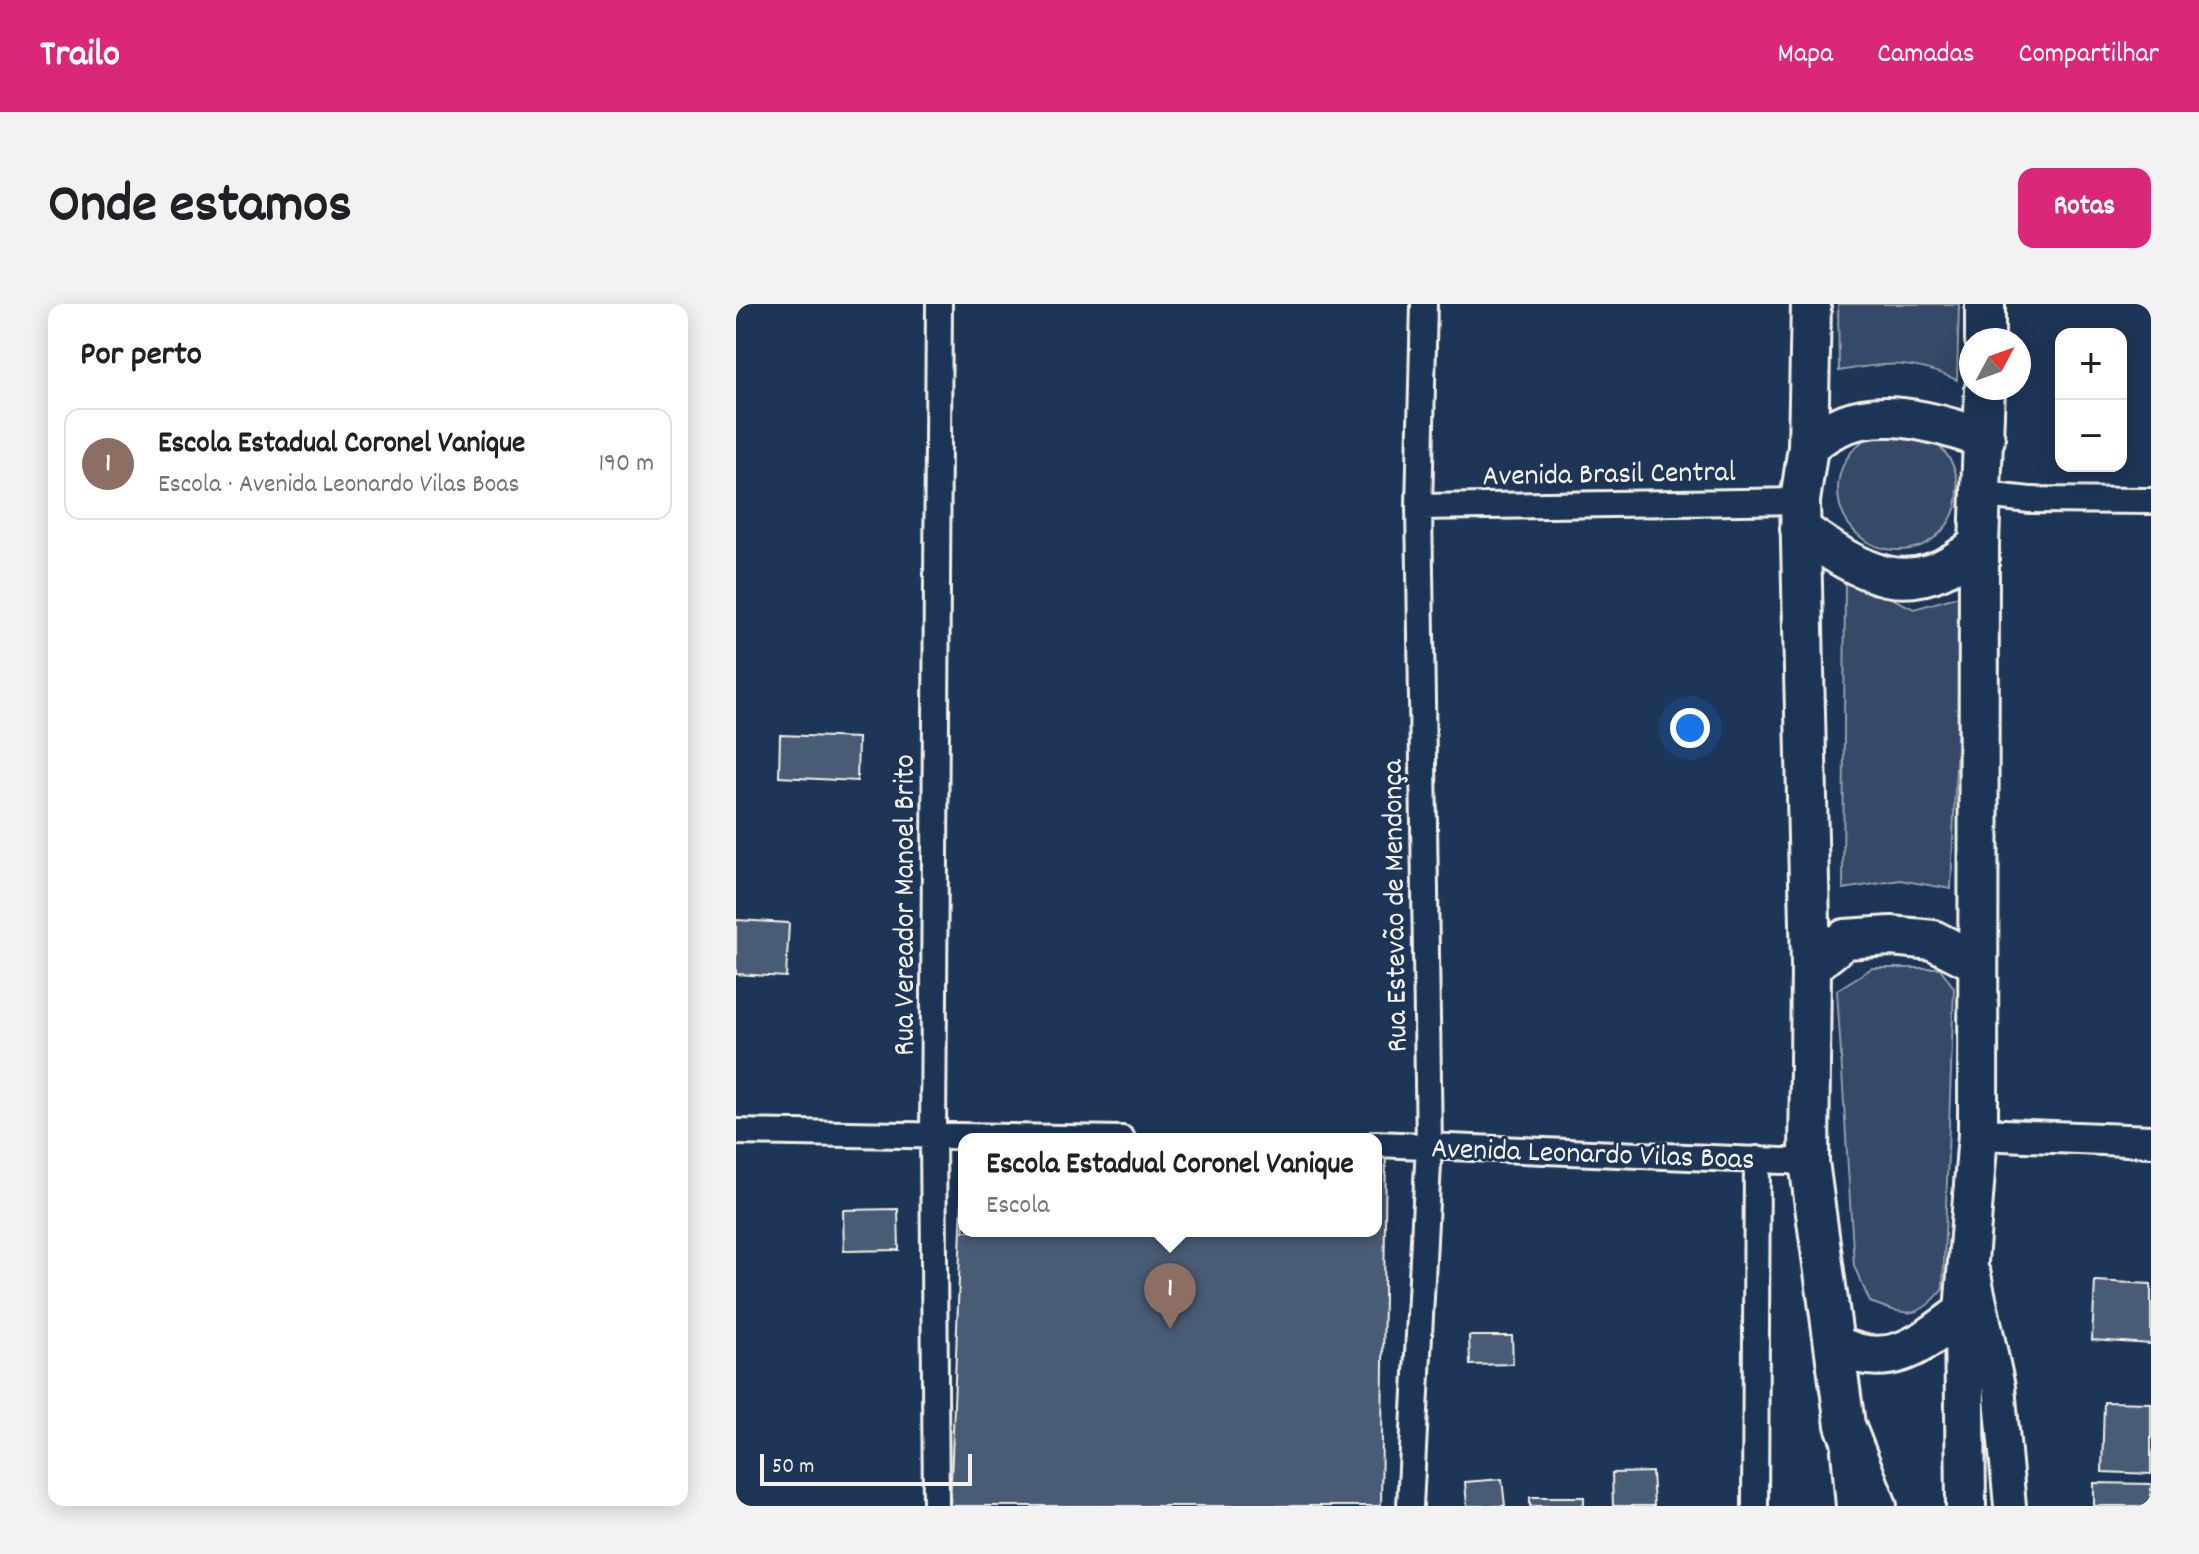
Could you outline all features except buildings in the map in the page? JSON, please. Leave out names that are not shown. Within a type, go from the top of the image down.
[{"type":"main road","points":[[1811,304],[1808,447],[1800,515],[1811,966],[1809,1162],[1845,1425],[1877,1506]]},
{"type":"main road","points":[[1985,304],[1985,328]]},
{"type":"main road","points":[[1966,1506],[1964,1312],[1978,1134],[1979,544],[1984,495],[1985,400]]},
{"type":"main road","points":[[1808,447],[1822,434],[1847,421],[1898,415],[1934,422],[1985,439]]},
{"type":"main road","points":[[1800,515],[1843,560],[1872,575],[1907,577],[1938,573],[1979,544]]},
{"type":"main road","points":[[1811,966],[1845,939],[1891,936],[1933,940],[1976,962]]},
{"type":"main road","points":[[1836,1345],[1859,1356],[1889,1356],[1916,1348],[1964,1312]]},
{"type":"street","name":"Rua Vereador Manoel Brito","points":[[936,1506],[933,1135],[939,304]]},
{"type":"street","name":"Rua Estevão de Mendonça","points":[[1410,1506],[1429,1145],[1419,507],[1424,304]]},
{"type":"street","points":[[1984,495],[2030,500],[2151,501]]},
{"type":"street","name":"Avenida Brasil Central","points":[[1419,507],[1800,515]]},
{"type":"street","points":[[736,1132],[958,1136]]},
{"type":"street","points":[[1978,1134],[2151,1141]]},
{"type":"street","name":"Avenida Leonardo Vilas Boas","points":[[1382,1144],[1809,1162]]},
{"type":"street","points":[[1755,1506],[1757,1159]]},
{"type":"street","points":[[1969,1251],[1999,1387],[2010,1506]]},
{"type":"street","points":[[1845,1425],[1852,1506]]},
{"type":"shaded area","points":[[1838,304],[1959,304],[1957,380],[1913,366],[1871,366],[1839,371]]},
{"type":"shaded area","points":[[1898,430],[1921,435],[1940,448],[1953,467],[1958,490],[1953,513],[1940,532],[1921,545],[1898,550],[1875,545],[1856,532],[1843,513],[1838,490],[1843,467],[1856,448],[1875,435]]},
{"type":"shaded area","points":[[1845,576],[1914,609],[1963,595],[1951,889],[1900,880],[1843,889]]},
{"type":"shaded area","points":[[1872,968],[1940,968],[1954,988],[1943,1289],[1926,1306],[1910,1312],[1870,1302],[1854,1266],[1837,990]]},
{"type":"place","name":"Escola Estadual Coronel Vanique","points":[[1170,1329]]}]
